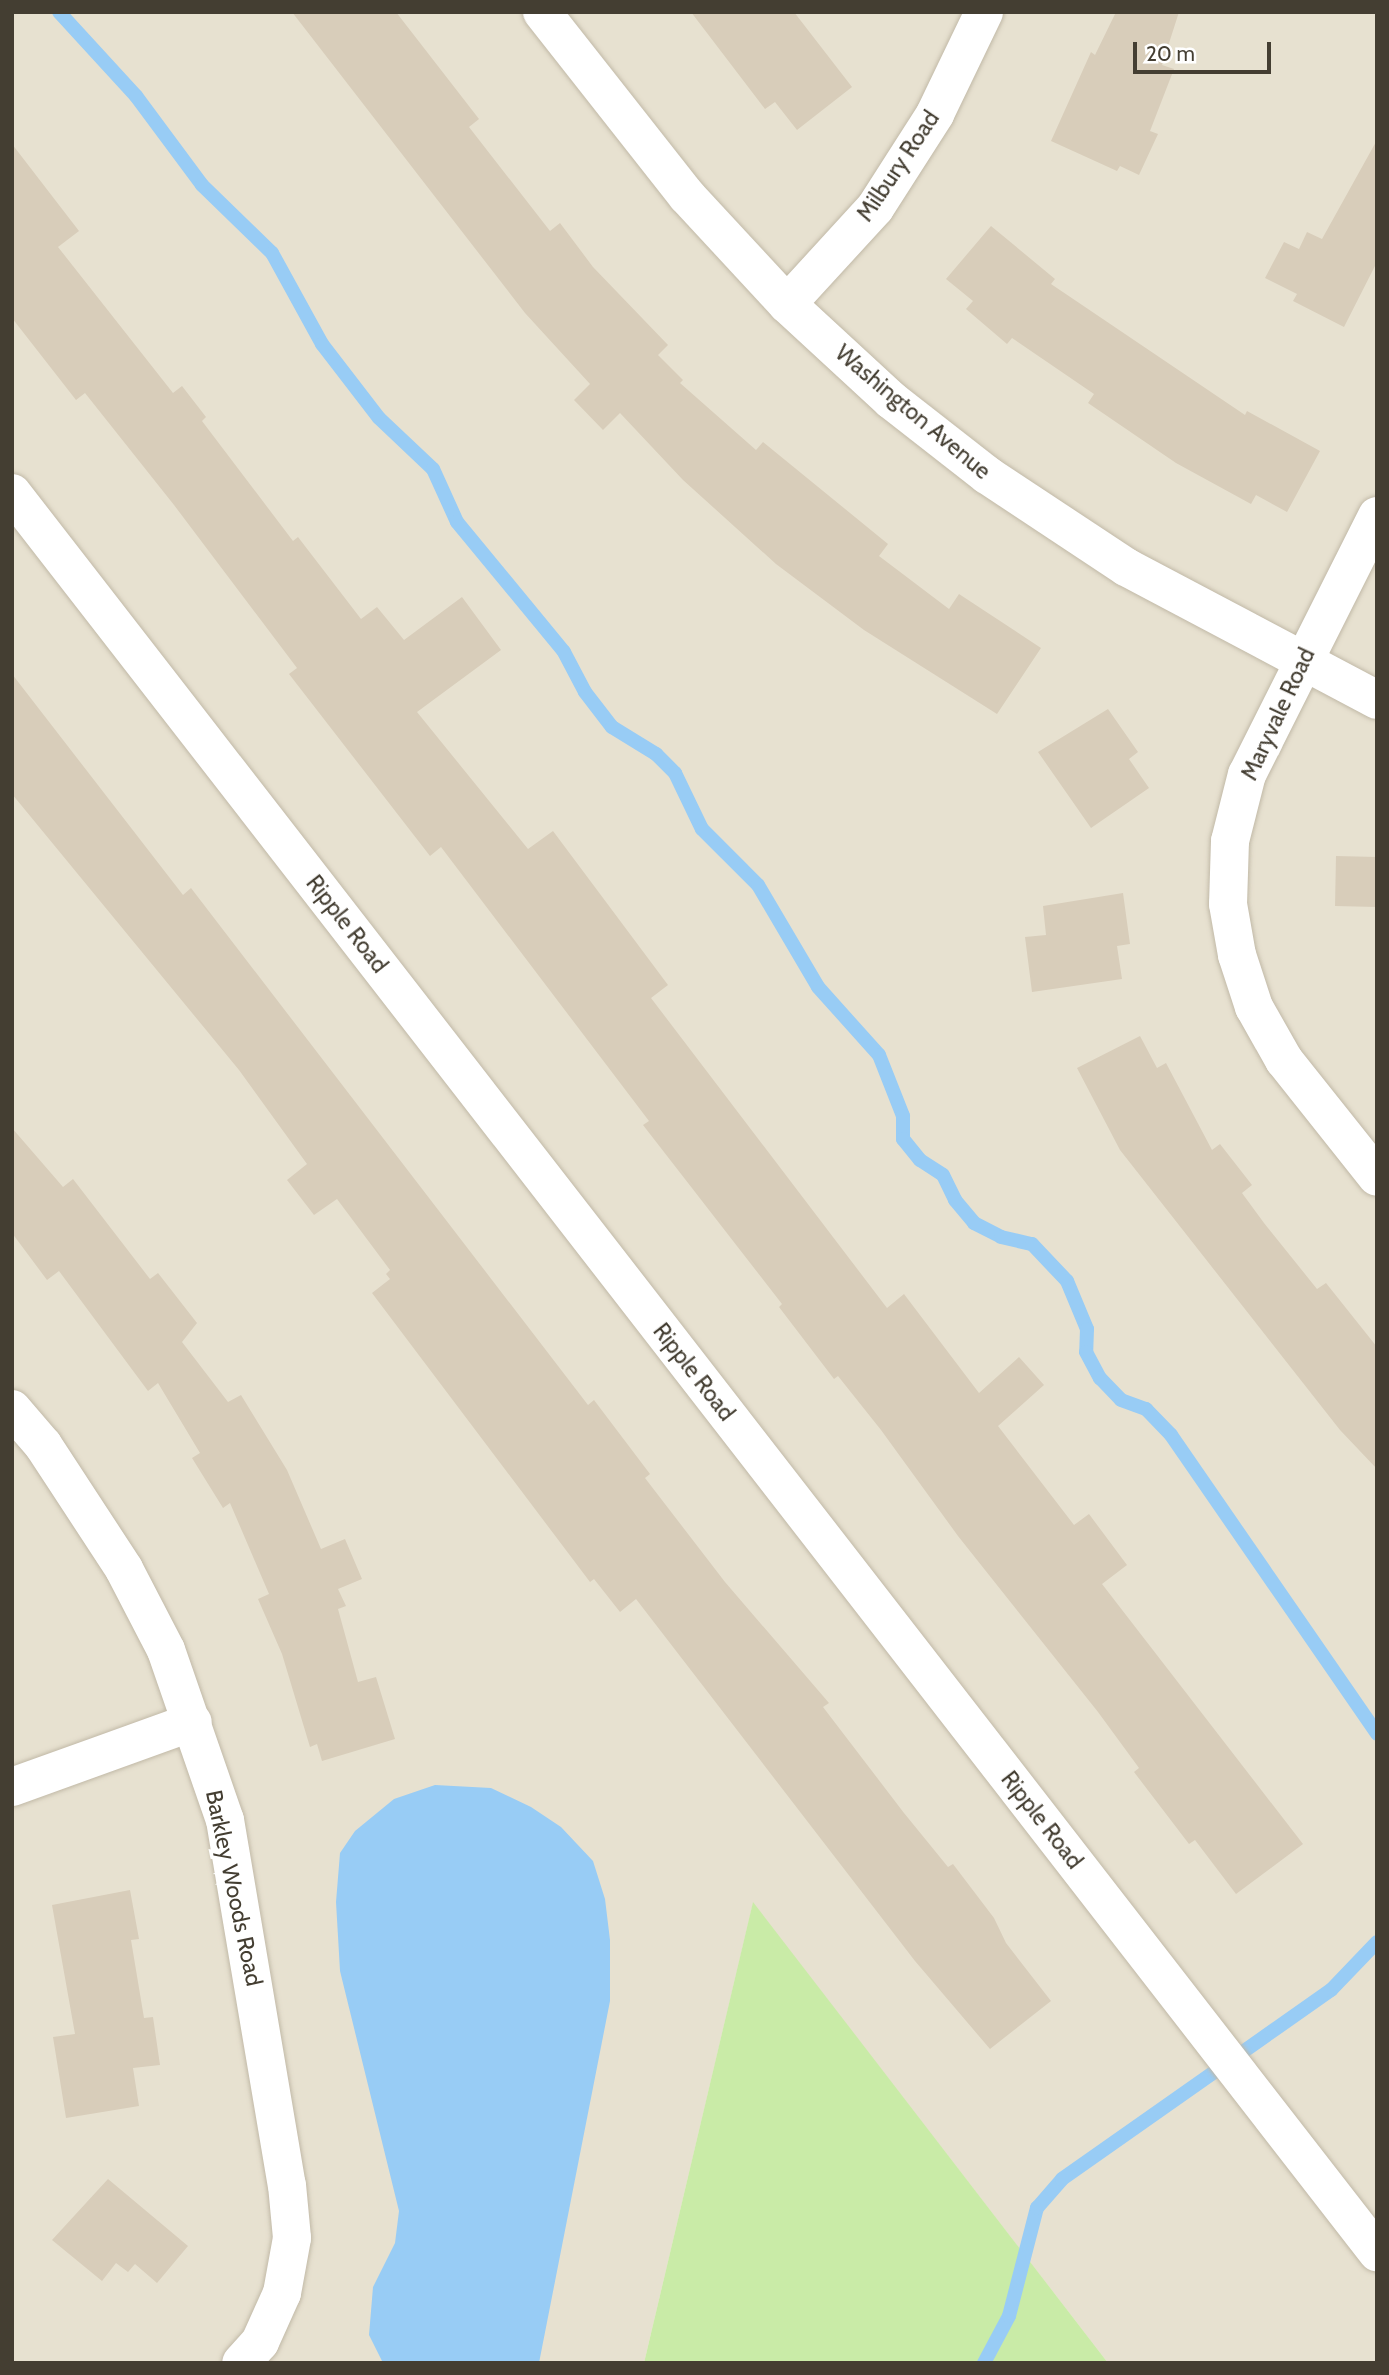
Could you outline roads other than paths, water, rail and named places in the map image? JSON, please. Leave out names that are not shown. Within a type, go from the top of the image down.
[{"type":"street","name":"Washington Avenue","points":[[542,12],[687,196],[787,304],[891,400],[988,475],[1126,567],[1377,700]]},
{"type":"street","name":"Milbury Road","points":[[787,304],[875,208],[935,114],[984,12]]},
{"type":"street","name":"Ripple Road","points":[[12,492],[1377,2252]]},
{"type":"street","name":"Maryvale Road","points":[[1377,516],[1301,662],[1247,774],[1230,841],[1228,904],[1237,955],[1254,1007],[1284,1060],[1377,1177]]},
{"type":"street","name":"Barkley Woods Road","points":[[12,1409],[43,1445],[124,1569],[166,1650],[193,1722],[228,1834],[285,2172],[292,2238],[282,2293],[260,2342],[241,2363]]},
{"type":"street","points":[[12,1787],[193,1722]]},
{"type":"water","points":[[435,1785],[491,1788],[531,1807],[561,1827],[593,1861],[605,1899],[610,1940],[610,2001],[539,2363],[383,2363],[369,2335],[373,2287],[395,2243],[399,2211],[340,1971],[336,1902],[340,1853],[355,1831],[394,1799]]},
{"type":"waterway","points":[[59,12],[136,96],[202,185],[272,253],[322,344],[379,418],[433,469],[457,522],[564,652],[585,692],[612,727],[656,754],[675,773],[702,829],[758,885],[818,987],[879,1055],[903,1116],[903,1139],[920,1160],[943,1175],[955,1200],[974,1223],[1001,1237],[1032,1244],[1067,1281],[1087,1329],[1086,1352],[1100,1378],[1121,1400],[1146,1409],[1171,1435],[1377,1734]]},
{"type":"waterway","points":[[984,2363],[1009,2316],[1037,2208],[1062,2179],[1331,1990],[1377,1942]]}]
